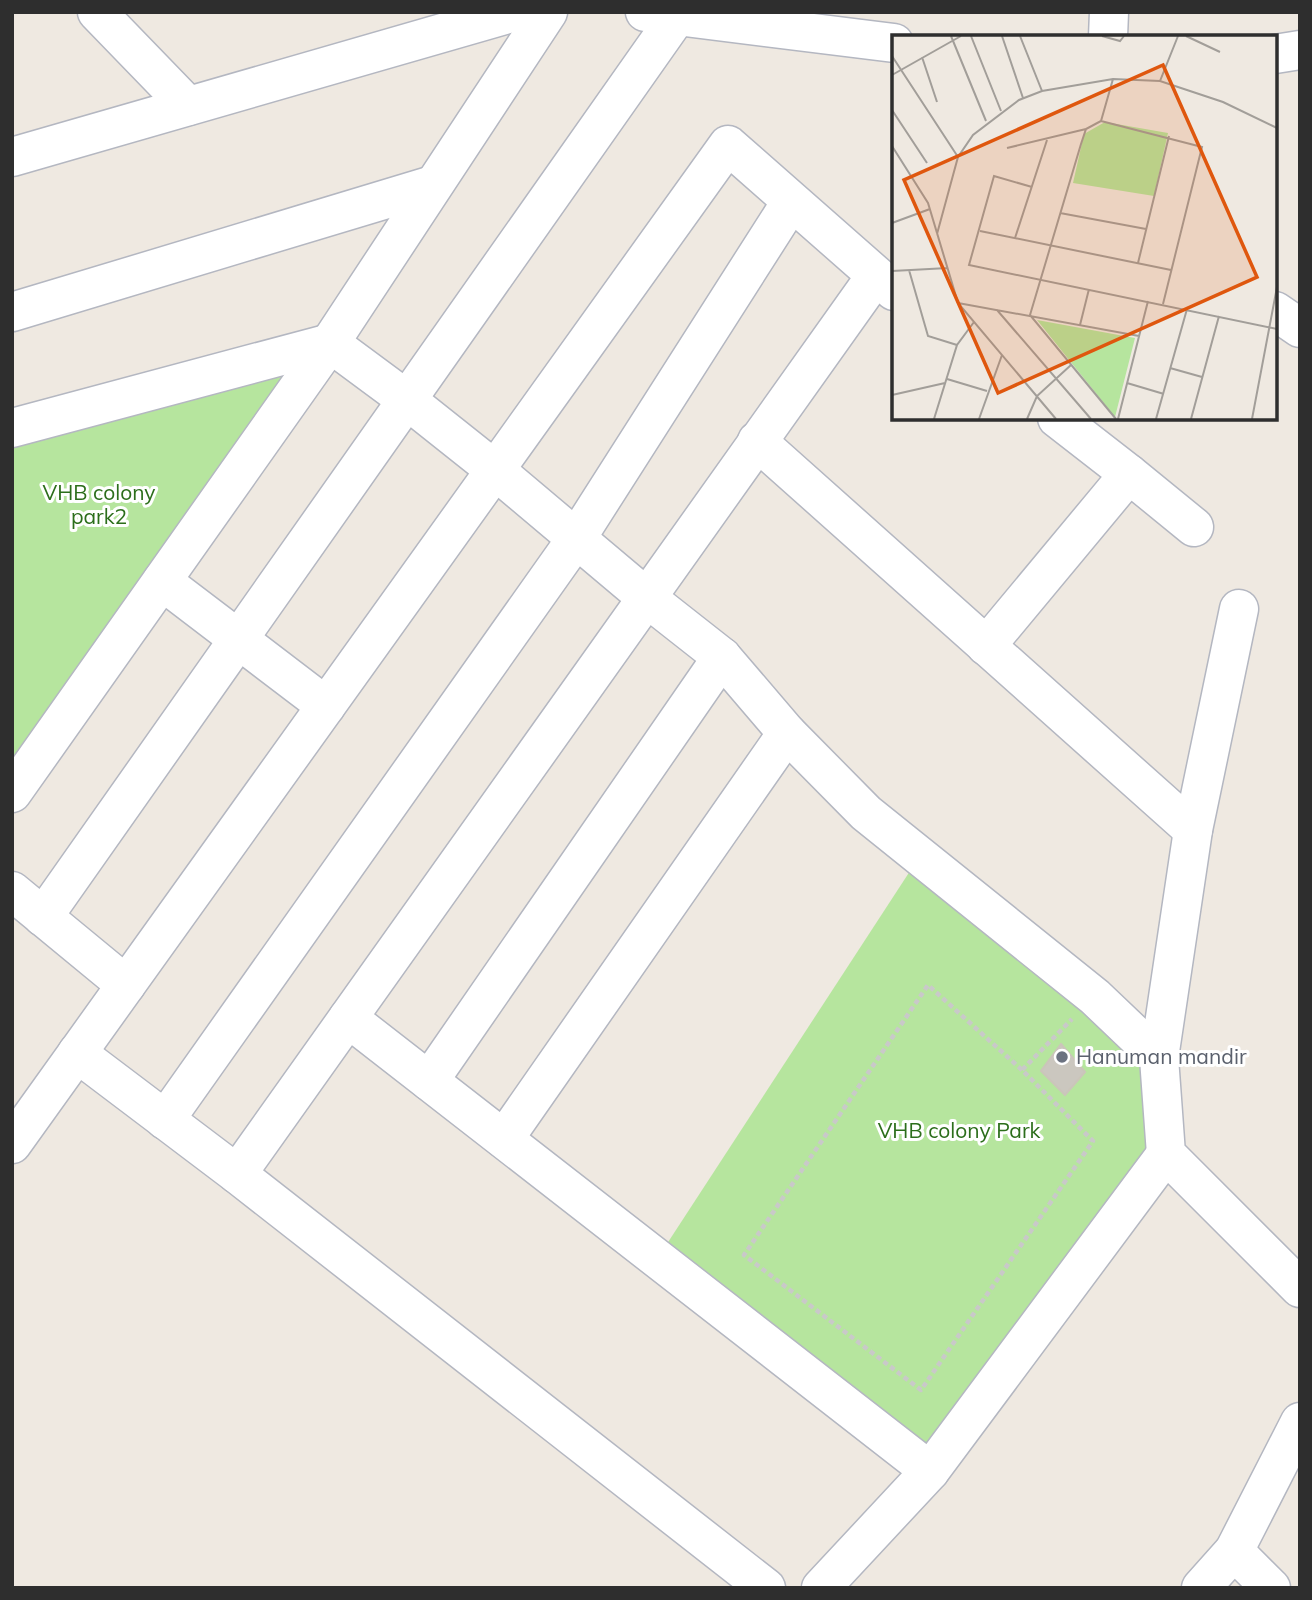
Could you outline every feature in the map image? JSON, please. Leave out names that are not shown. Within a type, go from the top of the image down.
[{"type":"street","points":[[97,12],[188,106]]},
{"type":"street","points":[[12,156],[188,106],[414,25],[515,12]]},
{"type":"street","points":[[12,793],[330,343],[548,12]]},
{"type":"street","points":[[1108,35],[1109,12]]},
{"type":"street","points":[[43,917],[407,400],[661,14],[764,19],[892,43]]},
{"type":"street","points":[[1277,54],[1300,50]]},
{"type":"street","points":[[12,1144],[728,145],[884,284],[757,441],[237,1174]]},
{"type":"street","points":[[12,312],[433,185]]},
{"type":"street","points":[[165,1120],[576,539],[791,202]]},
{"type":"street","points":[[1277,313],[1300,328]]},
{"type":"street","points":[[330,343],[495,470],[646,598],[722,657],[787,733],[866,813],[1096,997],[1159,1058]]},
{"type":"street","points":[[12,428],[330,343]]},
{"type":"street","points":[[1060,420],[1194,527]]},
{"type":"street","points":[[757,441],[1193,830]]},
{"type":"street","points":[[986,646],[1129,474]]},
{"type":"street","points":[[162,581],[326,706]]},
{"type":"street","points":[[1239,609],[1193,830],[1159,1058],[1166,1154],[1300,1288]]},
{"type":"street","points":[[429,1081],[722,657]]},
{"type":"street","points":[[504,1139],[787,733]]},
{"type":"street","points":[[12,891],[126,985]]},
{"type":"street","points":[[348,1018],[930,1471]]},
{"type":"street","points":[[77,1053],[237,1174],[766,1588]]},
{"type":"street","points":[[821,1588],[930,1471],[1166,1154]]},
{"type":"street","points":[[1201,1588],[1234,1551],[1300,1422]]},
{"type":"street","points":[[1234,1551],[1270,1588]]},
{"type":"path","points":[[928,985],[1022,1070],[1093,1141],[921,1390],[744,1255],[928,985]]},
{"type":"path","points":[[1022,1070],[1096,997]]},
{"type":"green space","name":"VHB colony park2","points":[[304,367],[12,772],[12,439]]},
{"type":"green space","name":"VHB colony Park","points":[[912,868],[1138,1038],[1153,1174],[947,1474],[659,1256]]},
{"type":"building","name":"Hanuman mandir","points":[[1061,1044],[1085,1072],[1065,1095],[1041,1071]]},
{"type":"place","name":"Hanuman mandir","points":[[1062,1057]]}]
